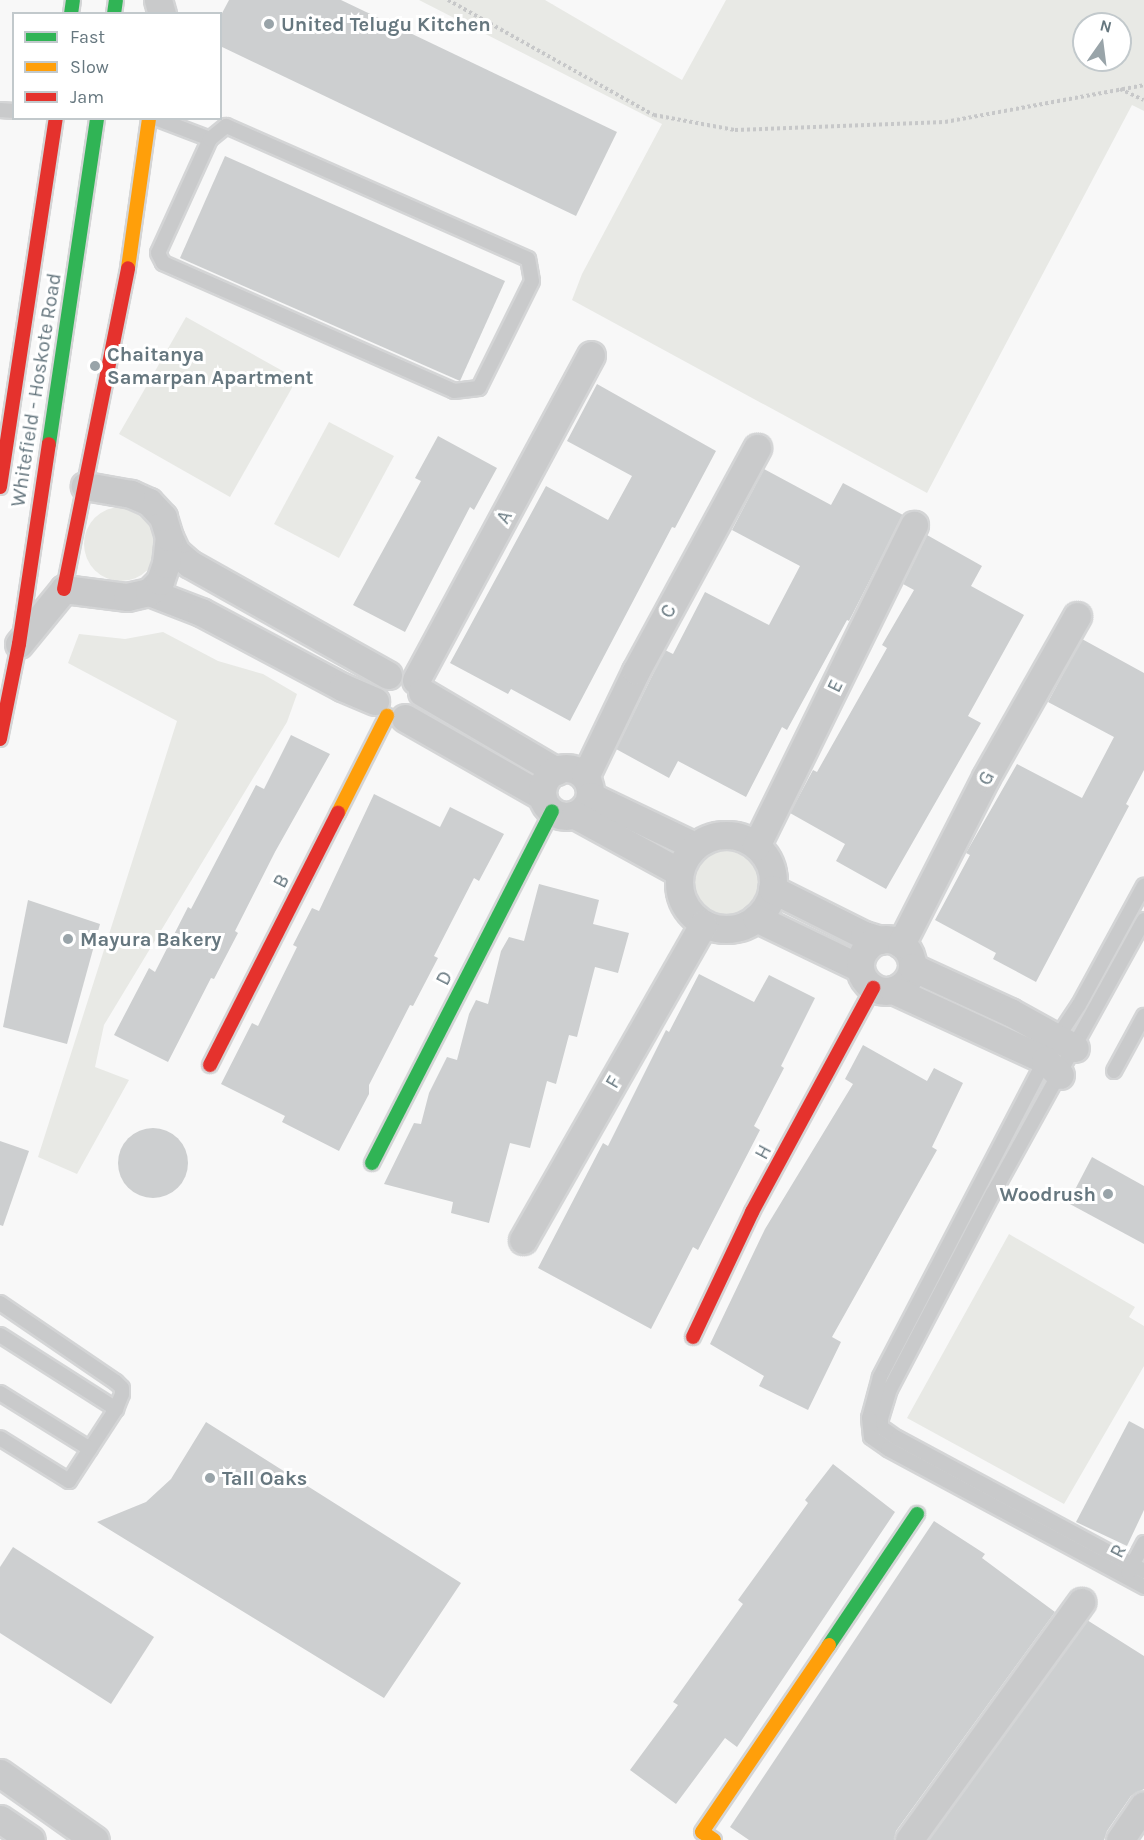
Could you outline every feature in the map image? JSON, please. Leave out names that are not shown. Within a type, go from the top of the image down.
[{"type":"street","name":"Whitefield - Hoskote Road","points":[[0,487],[56,120]]},
{"type":"street","name":"Whitefield - Hoskote Road","points":[[0,739],[19,644],[97,120]]},
{"type":"street","points":[[19,644],[64,589],[126,283],[149,120]]},
{"type":"street","name":"A","points":[[419,686],[591,355]]},
{"type":"street","name":"C","points":[[569,799],[757,448]]},
{"type":"street","points":[[85,486],[131,494],[149,502],[163,517],[176,552],[190,564],[388,675],[406,674],[419,686],[556,771],[574,770],[569,799]]},
{"type":"street","name":"E","points":[[756,846],[914,525]]},
{"type":"street","points":[[64,589],[127,597],[149,592],[160,581],[166,564],[169,537]]},
{"type":"street","points":[[149,592],[201,612],[389,712],[569,799],[695,846]]},
{"type":"street","name":"G","points":[[898,950],[987,777],[1077,616]]},
{"type":"street","points":[[388,675],[379,683],[389,712]]},
{"type":"street","points":[[389,712],[417,711],[421,704],[419,686]]},
{"type":"street","name":"B","points":[[210,1065],[389,712]]},
{"type":"street","points":[[569,799],[679,872]]},
{"type":"street","name":"D","points":[[372,1162],[569,799]]},
{"type":"street","points":[[725,835],[742,838],[756,846],[770,866],[772,890],[764,910],[756,918],[744,926],[730,929],[716,929],[694,918],[682,902],[678,882],[679,872],[685,858],[695,846],[709,838],[725,835]]},
{"type":"street","points":[[772,890],[898,950],[1010,1012],[1059,1055]]},
{"type":"street","points":[[756,918],[875,982],[1059,1055]]},
{"type":"street","name":"F","points":[[524,1240],[703,924]]},
{"type":"street","points":[[875,982],[907,982],[898,950]]},
{"type":"street","points":[[875,982],[862,953],[898,950]]},
{"type":"street","name":"H","points":[[693,1337],[752,1212],[875,982]]},
{"type":"street","points":[[704,1837],[917,1514]]},
{"type":"street","points":[[909,1840],[1081,1602]]},
{"type":"street","points":[[0,1773],[95,1840]]},
{"type":"street","points":[[1120,1840],[1144,1805]]},
{"type":"street","points":[[0,1819],[31,1840]]},
{"type":"lane","points":[[160,120],[210,139]]},
{"type":"lane","points":[[226,126],[528,259],[531,281],[479,388],[454,391],[163,263],[158,253],[210,139],[226,126]]},
{"type":"lane","points":[[1144,886],[1078,1005],[1059,1055],[993,1192],[890,1389],[881,1419],[882,1427],[897,1438],[1134,1571],[1144,1587]]},
{"type":"lane","points":[[1134,1571],[888,1449],[871,1437],[869,1418],[880,1377],[1059,1055],[1144,920]]},
{"type":"lane","points":[[1114,1071],[1144,1016]]},
{"type":"lane","points":[[0,1303],[116,1382],[122,1388],[123,1394],[116,1409],[69,1481],[0,1438]]},
{"type":"lane","points":[[0,1335],[116,1409]]},
{"type":"lane","points":[[0,1393],[90,1449]]},
{"type":"lane","name":"R","points":[[1134,1571],[1144,1543]]},
{"type":"path","points":[[448,0],[654,115],[735,130],[945,122],[1144,85]]},
{"type":"path","points":[[1120,89],[1144,100]]},
{"type":"shaded area","points":[[419,0],[545,0],[682,80],[726,0],[1144,0],[1144,111],[1132,105],[927,493],[572,300],[582,274],[662,124]]},
{"type":"shaded area","points":[[186,317],[297,379],[230,497],[119,434]]},
{"type":"shaded area","points":[[329,422],[394,456],[339,558],[274,524]]},
{"type":"shaded area","points":[[114,507],[128,507],[142,513],[152,523],[158,537],[156,558],[142,575],[128,581],[114,581],[100,575],[90,565],[84,551],[84,537],[90,523],[100,513]]},
{"type":"shaded area","points":[[163,632],[218,661],[263,674],[297,694],[287,722],[104,1025],[95,1067],[129,1080],[77,1174],[38,1157],[177,721],[68,663],[79,634],[125,639]]},
{"type":"shaded area","points":[[719,851],[733,851],[745,856],[754,865],[759,884],[757,897],[750,908],[733,917],[719,917],[707,912],[698,903],[693,891],[693,877],[698,865],[707,856]]},
{"type":"shaded area","points":[[1009,1234],[1135,1307],[1129,1317],[1144,1326],[1144,1366],[1064,1504],[907,1418]]},
{"type":"building","points":[[229,0],[341,0],[617,132],[576,216],[222,47],[222,13]]},
{"type":"building","points":[[225,156],[505,281],[460,381],[180,258]]},
{"type":"building","points":[[597,384],[716,451],[675,528],[672,527],[570,721],[511,689],[508,694],[450,663],[546,486],[608,520],[632,476],[567,441]]},
{"type":"building","points":[[438,436],[497,468],[474,510],[470,507],[405,632],[353,605],[421,481],[415,478]]},
{"type":"building","points":[[764,469],[831,505],[843,483],[903,515],[849,621],[847,620],[787,730],[782,727],[746,797],[678,761],[669,778],[616,749],[665,650],[673,654],[705,592],[769,625],[800,566],[732,530]]},
{"type":"building","points":[[927,535],[982,566],[971,586],[1024,615],[968,716],[981,723],[886,889],[836,861],[845,844],[790,813],[813,770],[817,772],[887,648],[882,645],[914,590],[903,584]]},
{"type":"building","points":[[1082,639],[1144,673],[1144,770],[1126,804],[1129,806],[1036,982],[993,959],[996,953],[935,920],[970,855],[966,853],[1017,764],[1082,798],[1114,737],[1048,702]]},
{"type":"building","points":[[291,735],[330,754],[275,852],[235,931],[238,933],[214,979],[211,978],[168,1062],[114,1035],[149,968],[155,972],[188,907],[191,909],[256,785],[264,789]]},
{"type":"building","points":[[374,794],[440,827],[450,807],[504,834],[479,881],[474,878],[434,956],[438,958],[413,1006],[410,1005],[369,1085],[369,1094],[339,1151],[282,1122],[285,1116],[221,1084],[252,1023],[258,1026],[297,947],[293,945],[312,908],[319,911]]},
{"type":"building","points":[[539,884],[599,900],[593,924],[629,933],[618,973],[595,967],[577,1037],[569,1035],[556,1084],[547,1081],[530,1148],[510,1143],[489,1223],[451,1213],[453,1202],[384,1184],[414,1123],[421,1124],[429,1093],[447,1057],[457,1060],[469,1014],[476,1000],[488,1004],[501,951],[509,937],[524,941]]},
{"type":"building","points":[[28,900],[100,924],[67,1044],[3,1027]]},
{"type":"building","points":[[699,974],[754,1002],[769,975],[815,998],[781,1066],[784,1068],[754,1126],[760,1130],[698,1250],[693,1247],[651,1329],[538,1268],[603,1143],[608,1146],[666,1030],[669,1032]]},
{"type":"building","points":[[863,1045],[927,1081],[934,1068],[963,1083],[932,1147],[937,1150],[832,1337],[841,1342],[808,1410],[759,1386],[764,1376],[710,1344],[765,1229],[853,1084],[845,1079]]},
{"type":"building","points":[[153,1128],[172,1134],[182,1144],[188,1163],[182,1182],[172,1192],[153,1198],[134,1192],[124,1182],[118,1163],[124,1144],[134,1134]]},
{"type":"building","points":[[0,1141],[29,1151],[3,1226],[0,1225]]},
{"type":"building","name":"Woodrush","points":[[1092,1157],[1144,1186],[1144,1244],[1068,1203]]},
{"type":"building","points":[[1129,1421],[1144,1429],[1144,1510],[1127,1546],[1076,1522]]},
{"type":"building","points":[[206,1422],[461,1583],[384,1698],[97,1522],[146,1502],[171,1479]]},
{"type":"building","points":[[833,1464],[895,1512],[737,1747],[725,1738],[676,1804],[630,1770],[678,1705],[673,1702],[743,1604],[738,1600],[808,1503],[805,1500]]},
{"type":"building","points":[[934,1521],[985,1554],[982,1558],[1055,1612],[896,1831],[894,1840],[749,1840],[730,1827]]},
{"type":"building","points":[[13,1547],[154,1637],[111,1704],[0,1633],[0,1567]]},
{"type":"building","points":[[1087,1620],[1144,1656],[1144,1789],[1131,1796],[1107,1831],[1104,1840],[928,1840]]},
{"type":"traffic: fast","points":[[71,12],[73,0]]},
{"type":"traffic: fast","points":[[114,12],[116,0]]},
{"type":"traffic: fast","points":[[49,444],[97,120]]},
{"type":"traffic: fast","points":[[372,1163],[552,811]]},
{"type":"traffic: fast","points":[[829,1645],[917,1514]]},
{"type":"traffic: slow","points":[[128,268],[149,120]]},
{"type":"traffic: slow","points":[[338,813],[387,716]]},
{"type":"traffic: slow","points":[[714,1840],[702,1832],[829,1645]]},
{"type":"traffic: jam","points":[[0,487],[56,120]]},
{"type":"traffic: jam","points":[[64,589],[128,268]]},
{"type":"traffic: jam","points":[[0,739],[19,644],[49,444]]},
{"type":"traffic: jam","points":[[210,1065],[338,813]]},
{"type":"traffic: jam","points":[[693,1337],[752,1212],[873,988]]},
{"type":"place","name":"United Telugu Kitchen","points":[[269,24]]},
{"type":"place","name":"Chaitanya Samarpan Apartment","points":[[95,366]]},
{"type":"place","name":"Mayura Bakery","points":[[68,939]]},
{"type":"place","name":"Woodrush","points":[[1108,1194]]},
{"type":"place","name":"Tall Oaks","points":[[210,1478]]}]
